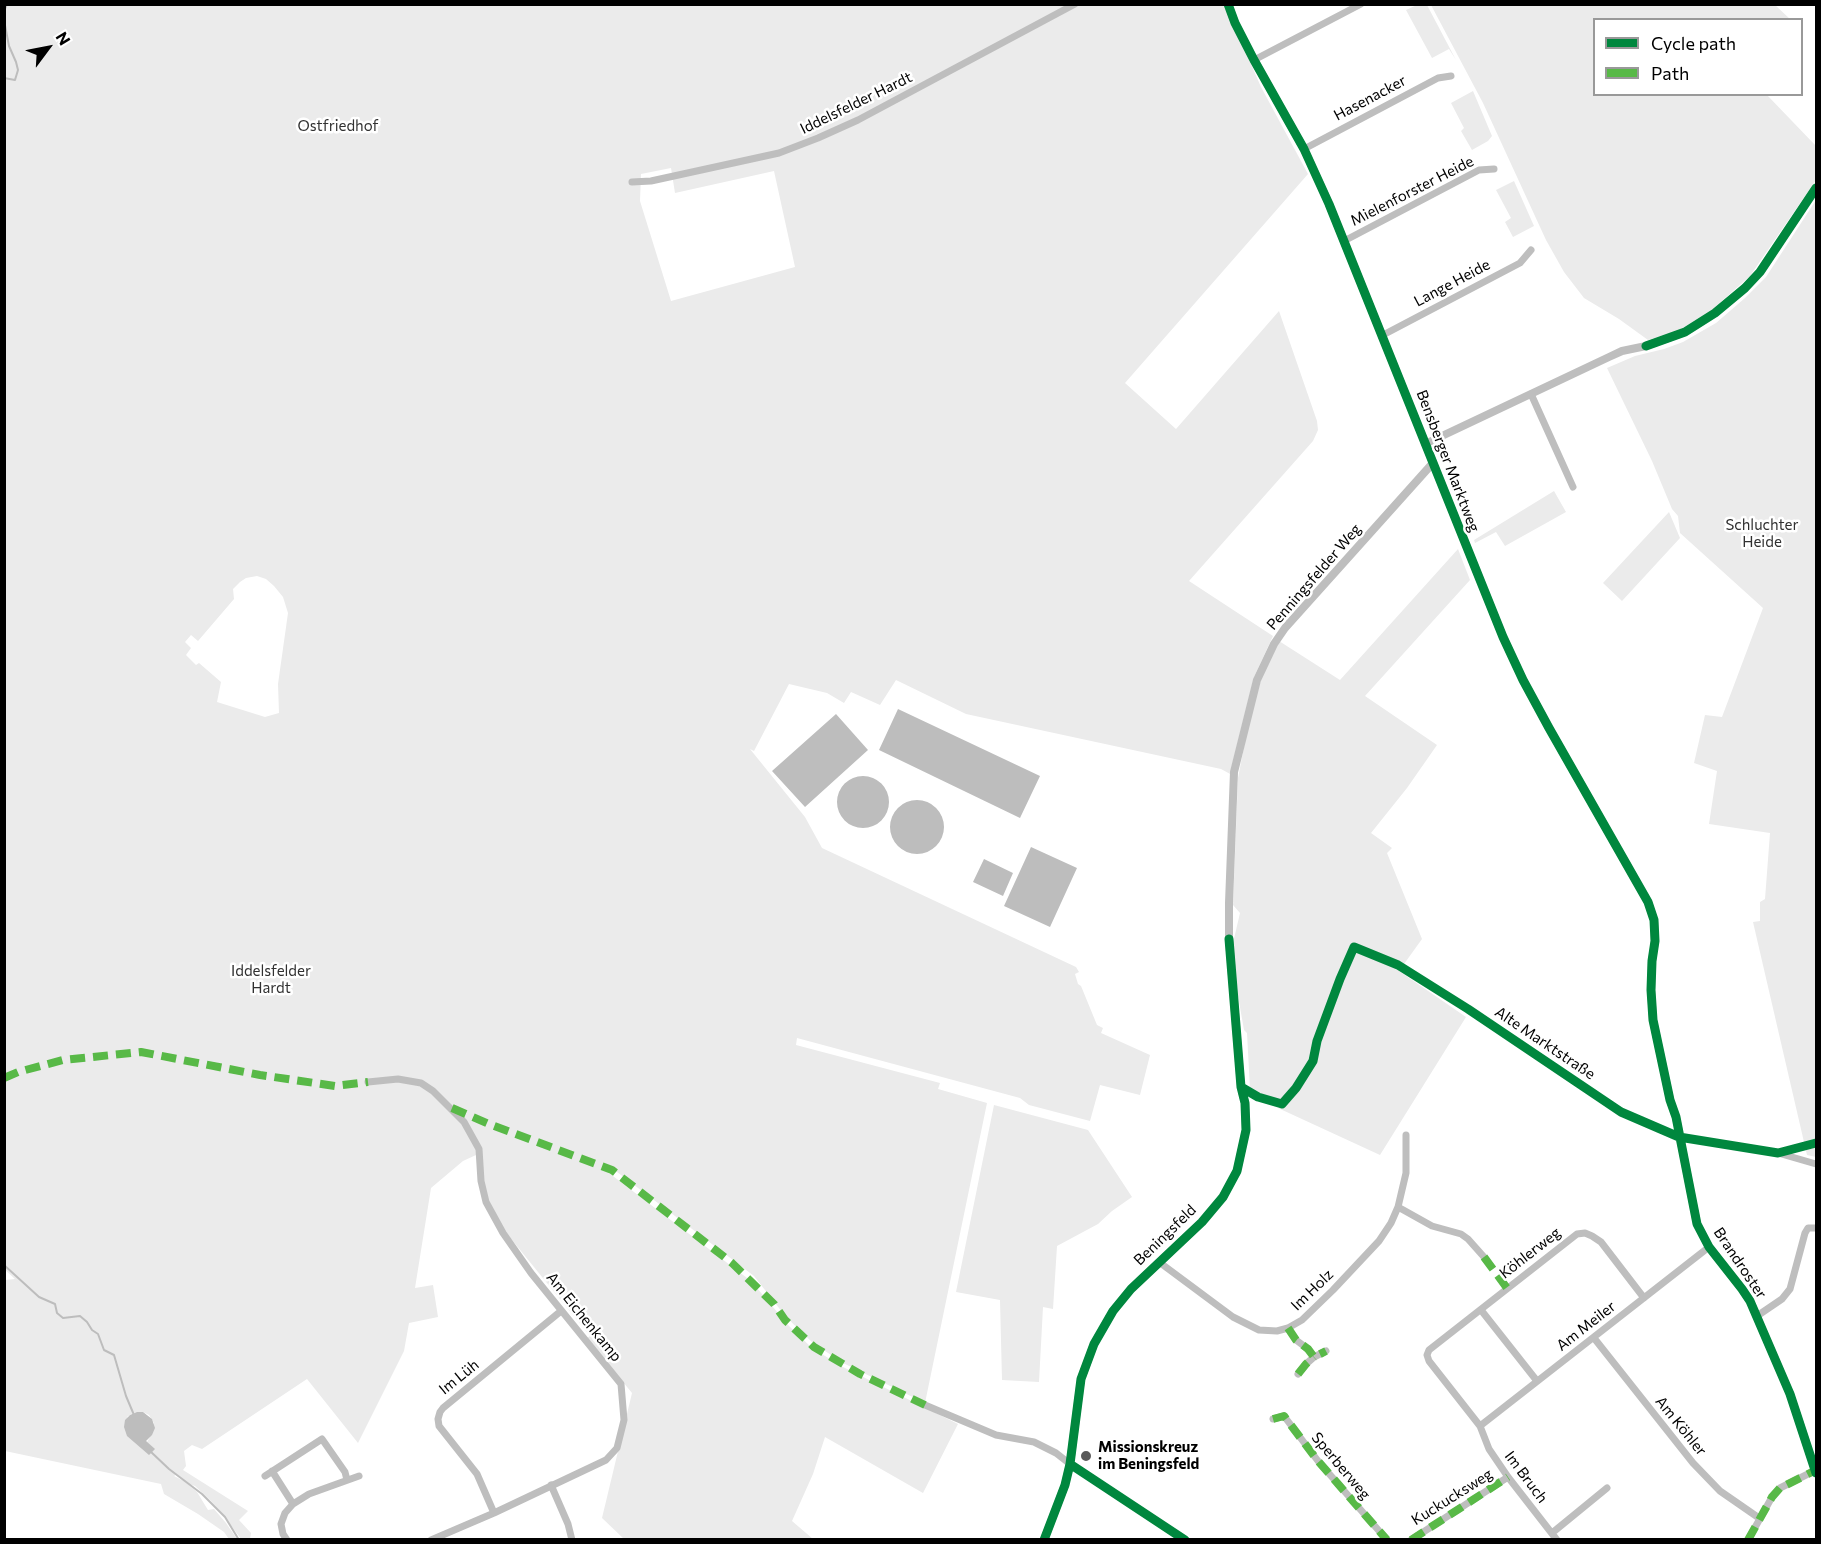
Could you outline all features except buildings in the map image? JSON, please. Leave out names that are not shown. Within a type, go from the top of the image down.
[{"type":"street","name":"Iddelsfelder Hardt","points":[[632,182],[651,181],[779,153],[818,138],[858,120],[1075,4]]},
{"type":"street","name":"Bensberger Marktweg","points":[[1228,4],[1254,60],[1304,149],[1344,241],[1503,637],[1523,680],[1633,873],[1648,902],[1654,920]]},
{"type":"street","points":[[1254,60],[1361,4]]},
{"type":"street","name":"Hasenacker","points":[[1304,149],[1438,78],[1451,76]]},
{"type":"street","name":"Mielenforster Heide","points":[[1344,241],[1479,170],[1494,169]]},
{"type":"street","points":[[1425,444],[1622,351],[1646,346],[1685,332],[1715,314],[1760,272],[1816,188]]},
{"type":"street","name":"Lange Heide","points":[[1383,335],[1520,263],[1531,250]]},
{"type":"street","points":[[1531,394],[1573,487]]},
{"type":"street","name":"Penningsfelder Weg","points":[[1229,939],[1228,903],[1234,772],[1257,680],[1274,644],[1285,628],[1432,464]]},
{"type":"street","name":"Brandroster","points":[[1654,920],[1655,941],[1651,990],[1653,1020],[1697,1224],[1709,1247],[1742,1289],[1757,1316],[1790,1394],[1816,1471]]},
{"type":"street","name":"Beningsfeld","points":[[1044,1539],[1070,1464],[1082,1379],[1094,1344],[1113,1311],[1125,1296],[1202,1222],[1223,1197],[1237,1171],[1246,1130],[1229,939]]},
{"type":"street","name":"Alte Marktstraße","points":[[1398,965],[1621,1112],[1680,1137],[1778,1154],[1816,1164]]},
{"type":"street","name":"Am Eichenkamp","points":[[368,1082],[398,1079],[421,1083],[433,1091],[464,1122],[479,1149],[481,1181],[486,1202],[522,1262],[621,1384],[624,1420],[617,1448],[606,1460],[494,1514],[431,1539]]},
{"type":"street","name":"Im Holz","points":[[1159,1262],[1233,1317],[1259,1330],[1277,1331],[1288,1328],[1310,1313],[1361,1261],[1391,1223],[1398,1207],[1406,1173],[1406,1135]]},
{"type":"street","points":[[1398,1207],[1432,1226],[1461,1234],[1484,1257]]},
{"type":"street","name":"Brandroster","points":[[1757,1316],[1782,1299],[1790,1289],[1805,1233],[1809,1228],[1816,1228]]},
{"type":"street","name":"Köhlerweg","points":[[1480,1426],[1429,1361],[1427,1355],[1429,1350],[1572,1237],[1584,1233],[1601,1242],[1644,1298]]},
{"type":"street","name":"Am Meiler","points":[[1480,1426],[1709,1247]]},
{"type":"street","points":[[1480,1310],[1537,1381]]},
{"type":"street","name":"Im Lüh","points":[[494,1514],[477,1474],[439,1426],[440,1412],[561,1311]]},
{"type":"street","points":[[1288,1328],[1296,1340],[1314,1357]]},
{"type":"street","name":"Am Köhler","points":[[1594,1338],[1693,1463],[1720,1491],[1759,1518]]},
{"type":"street","points":[[1298,1374],[1305,1364],[1326,1351]]},
{"type":"street","points":[[925,1405],[996,1435],[1034,1442],[1056,1453],[1185,1539]]},
{"type":"street","name":"Sperberweg","points":[[1273,1419],[1284,1416],[1318,1461],[1387,1539]]},
{"type":"street","name":"Im Bruch","points":[[1480,1426],[1489,1449],[1508,1478],[1557,1539]]},
{"type":"street","points":[[265,1476],[322,1438],[345,1472],[347,1480]]},
{"type":"street","points":[[272,1471],[293,1504]]},
{"type":"street","points":[[1748,1539],[1772,1497],[1780,1488],[1816,1471]]},
{"type":"street","points":[[287,1539],[283,1534],[281,1524],[285,1513],[293,1504],[309,1494],[359,1476]]},
{"type":"street","name":"Kuckucksweg","points":[[1411,1539],[1508,1478]]},
{"type":"street","points":[[551,1485],[572,1539]]},
{"type":"street","points":[[1552,1533],[1607,1488]]},
{"type":"green space","name":"Iddelsfelder Hardt","points":[[4,5],[1225,5],[1261,87],[1308,174],[1125,383],[1176,429],[1279,311],[1317,421],[1318,430],[1313,441],[1189,581],[1273,636],[1254,677],[1231,769],[1232,775],[1221,769],[966,714],[896,680],[880,705],[851,692],[844,703],[827,693],[789,684],[754,751],[750,749],[805,817],[822,848],[1076,967],[1079,972],[1075,974],[1078,984],[1081,986],[1097,1025],[1103,1028],[1101,1033],[1150,1055],[1140,1095],[1100,1085],[1090,1121],[1029,1105],[1020,1098],[797,1038],[796,1045],[940,1083],[938,1089],[987,1103],[925,1403],[843,1363],[813,1343],[786,1317],[754,1276],[617,1172],[609,1173],[751,1281],[789,1326],[812,1348],[843,1367],[958,1424],[923,1493],[825,1437],[813,1474],[792,1521],[813,1539],[624,1539],[602,1518],[632,1393],[587,1338],[590,1336],[499,1224],[485,1192],[476,1155],[463,1161],[431,1188],[415,1288],[433,1285],[438,1317],[409,1323],[404,1351],[358,1443],[307,1379],[202,1449],[192,1445],[184,1451],[186,1466],[183,1470],[248,1511],[239,1520],[251,1533],[250,1539],[241,1539],[210,1500],[177,1474],[174,1476],[197,1492],[208,1510],[214,1509],[237,1539],[229,1539],[224,1532],[198,1514],[164,1494],[161,1484],[5,1451],[5,1280],[15,1279],[4,1269]],"holes":[[[671,168],[675,193],[774,171],[795,267],[671,301],[640,201],[641,174]],[[257,576],[266,579],[283,597],[288,613],[278,684],[279,713],[265,717],[217,702],[221,682],[199,663],[196,665],[186,655],[191,648],[185,642],[191,635],[198,641],[234,599],[233,589],[246,578]],[[143,1412],[149,1415],[154,1423],[147,1442],[127,1417],[133,1413]]]},
{"type":"green space","points":[[1417,5],[1427,5],[1456,60],[1449,49],[1432,58],[1406,10]]},
{"type":"green space","points":[[1431,5],[1775,5],[1789,18],[1593,18],[1593,96],[1768,96],[1816,146],[1816,180],[1750,276],[1706,315],[1677,331],[1648,340],[1584,298],[1564,272],[1546,240],[1483,103]]},
{"type":"green space","points":[[1473,91],[1492,136],[1488,141],[1472,150],[1461,131],[1464,128],[1451,103]]},
{"type":"green space","points":[[1514,181],[1534,226],[1513,237],[1505,222],[1511,218],[1496,190]]},
{"type":"green space","name":"Schluchter Heide","points":[[1816,200],[1816,1157],[1807,1155],[1753,922],[1760,921],[1760,902],[1765,899],[1770,833],[1709,824],[1717,771],[1694,763],[1705,715],[1722,717],[1763,608],[1680,533],[1678,516],[1672,509],[1652,461],[1607,368],[1635,356],[1683,342],[1716,323],[1766,277]]},
{"type":"green space","points":[[1554,491],[1566,512],[1505,546],[1496,532],[1475,543],[1474,540]]},
{"type":"green space","points":[[1669,512],[1680,538],[1622,601],[1603,583]]},
{"type":"green space","points":[[1458,549],[1470,580],[1365,696],[1437,745],[1407,788],[1371,833],[1392,848],[1387,853],[1422,939],[1399,971],[1466,1017],[1380,1155],[1278,1108],[1285,1105],[1315,1064],[1312,1063],[1282,1102],[1277,1102],[1250,1089],[1247,1033],[1244,1030],[1238,996],[1233,943],[1240,913],[1233,905],[1238,778],[1249,721],[1261,680],[1279,641],[1340,680]]},
{"type":"green space","points":[[994,1105],[1088,1130],[1132,1197],[1098,1224],[1057,1246],[1053,1309],[1043,1307],[1039,1382],[1002,1380],[1000,1300],[956,1292]]},
{"type":"shaded area","points":[[898,709],[1040,776],[1020,818],[879,750]]},
{"type":"shaded area","points":[[836,714],[868,750],[805,807],[772,771]]},
{"type":"shaded area","points":[[858,776],[868,776],[882,783],[889,802],[882,821],[868,828],[858,828],[848,824],[841,817],[837,807],[837,797],[841,787],[848,780]]},
{"type":"shaded area","points":[[917,800],[927,802],[936,808],[942,817],[944,827],[942,837],[936,846],[927,852],[917,854],[907,852],[898,846],[892,837],[890,827],[892,817],[898,808],[907,802]]},
{"type":"shaded area","points":[[1031,847],[1077,868],[1050,927],[1004,906]]},
{"type":"shaded area","points":[[984,859],[1013,873],[1003,896],[973,882]]},
{"type":"shaded area","points":[[143,1412],[152,1419],[155,1428],[146,1441],[155,1449],[149,1455],[127,1436],[124,1427],[125,1420],[130,1415]]},
{"type":"waterway","points":[[4,11],[7,4]]},
{"type":"waterway","points":[[4,20],[9,46],[18,70],[15,80],[4,78]]},
{"type":"waterway","points":[[4,1265],[39,1297],[55,1304],[57,1313],[63,1318],[80,1316],[98,1334],[104,1350],[114,1355],[134,1415]]},
{"type":"waterway","points":[[150,1451],[202,1494],[225,1517],[239,1540]]},
{"type":"marked path","points":[[4,1078],[63,1060],[141,1052],[260,1075],[335,1086],[368,1082]]},
{"type":"marked path","points":[[452,1108],[612,1170],[732,1263],[774,1304],[785,1320],[814,1347],[860,1374],[925,1405]]},
{"type":"marked path","points":[[1484,1257],[1507,1288]]},
{"type":"marked path","points":[[1288,1328],[1296,1340],[1314,1357],[1326,1351]]},
{"type":"marked path","points":[[1298,1374],[1314,1357]]},
{"type":"marked path","points":[[1273,1419],[1284,1416],[1318,1461],[1387,1540]]},
{"type":"marked path","points":[[1748,1540],[1772,1497],[1780,1488],[1816,1470]]},
{"type":"marked path","points":[[1411,1540],[1508,1477]]},
{"type":"cycle path","points":[[1228,4],[1254,60],[1304,149],[1329,204],[1503,637],[1523,680],[1648,902],[1654,920],[1655,941],[1651,990],[1653,1020],[1670,1100],[1676,1117],[1697,1224],[1709,1247],[1750,1301],[1790,1394],[1816,1473]]},
{"type":"cycle path","points":[[1646,346],[1685,332],[1715,313],[1745,288],[1760,272],[1816,188]]},
{"type":"cycle path","points":[[1044,1540],[1065,1485],[1070,1464],[1081,1379],[1094,1344],[1113,1311],[1131,1289],[1202,1222],[1223,1197],[1237,1171],[1246,1130],[1229,939]]},
{"type":"cycle path","points":[[1241,1087],[1258,1097],[1282,1104],[1296,1088],[1313,1061],[1317,1041],[1354,947],[1398,965],[1621,1112],[1679,1137],[1778,1153],[1816,1143]]},
{"type":"cycle path","points":[[1070,1464],[1185,1540]]},
{"type":"place","name":"Missionskreuz im Beningsfeld","points":[[1086,1456]]},
{"type":"park label","name":"Ostfriedhof","points":[[338,126]]}]
